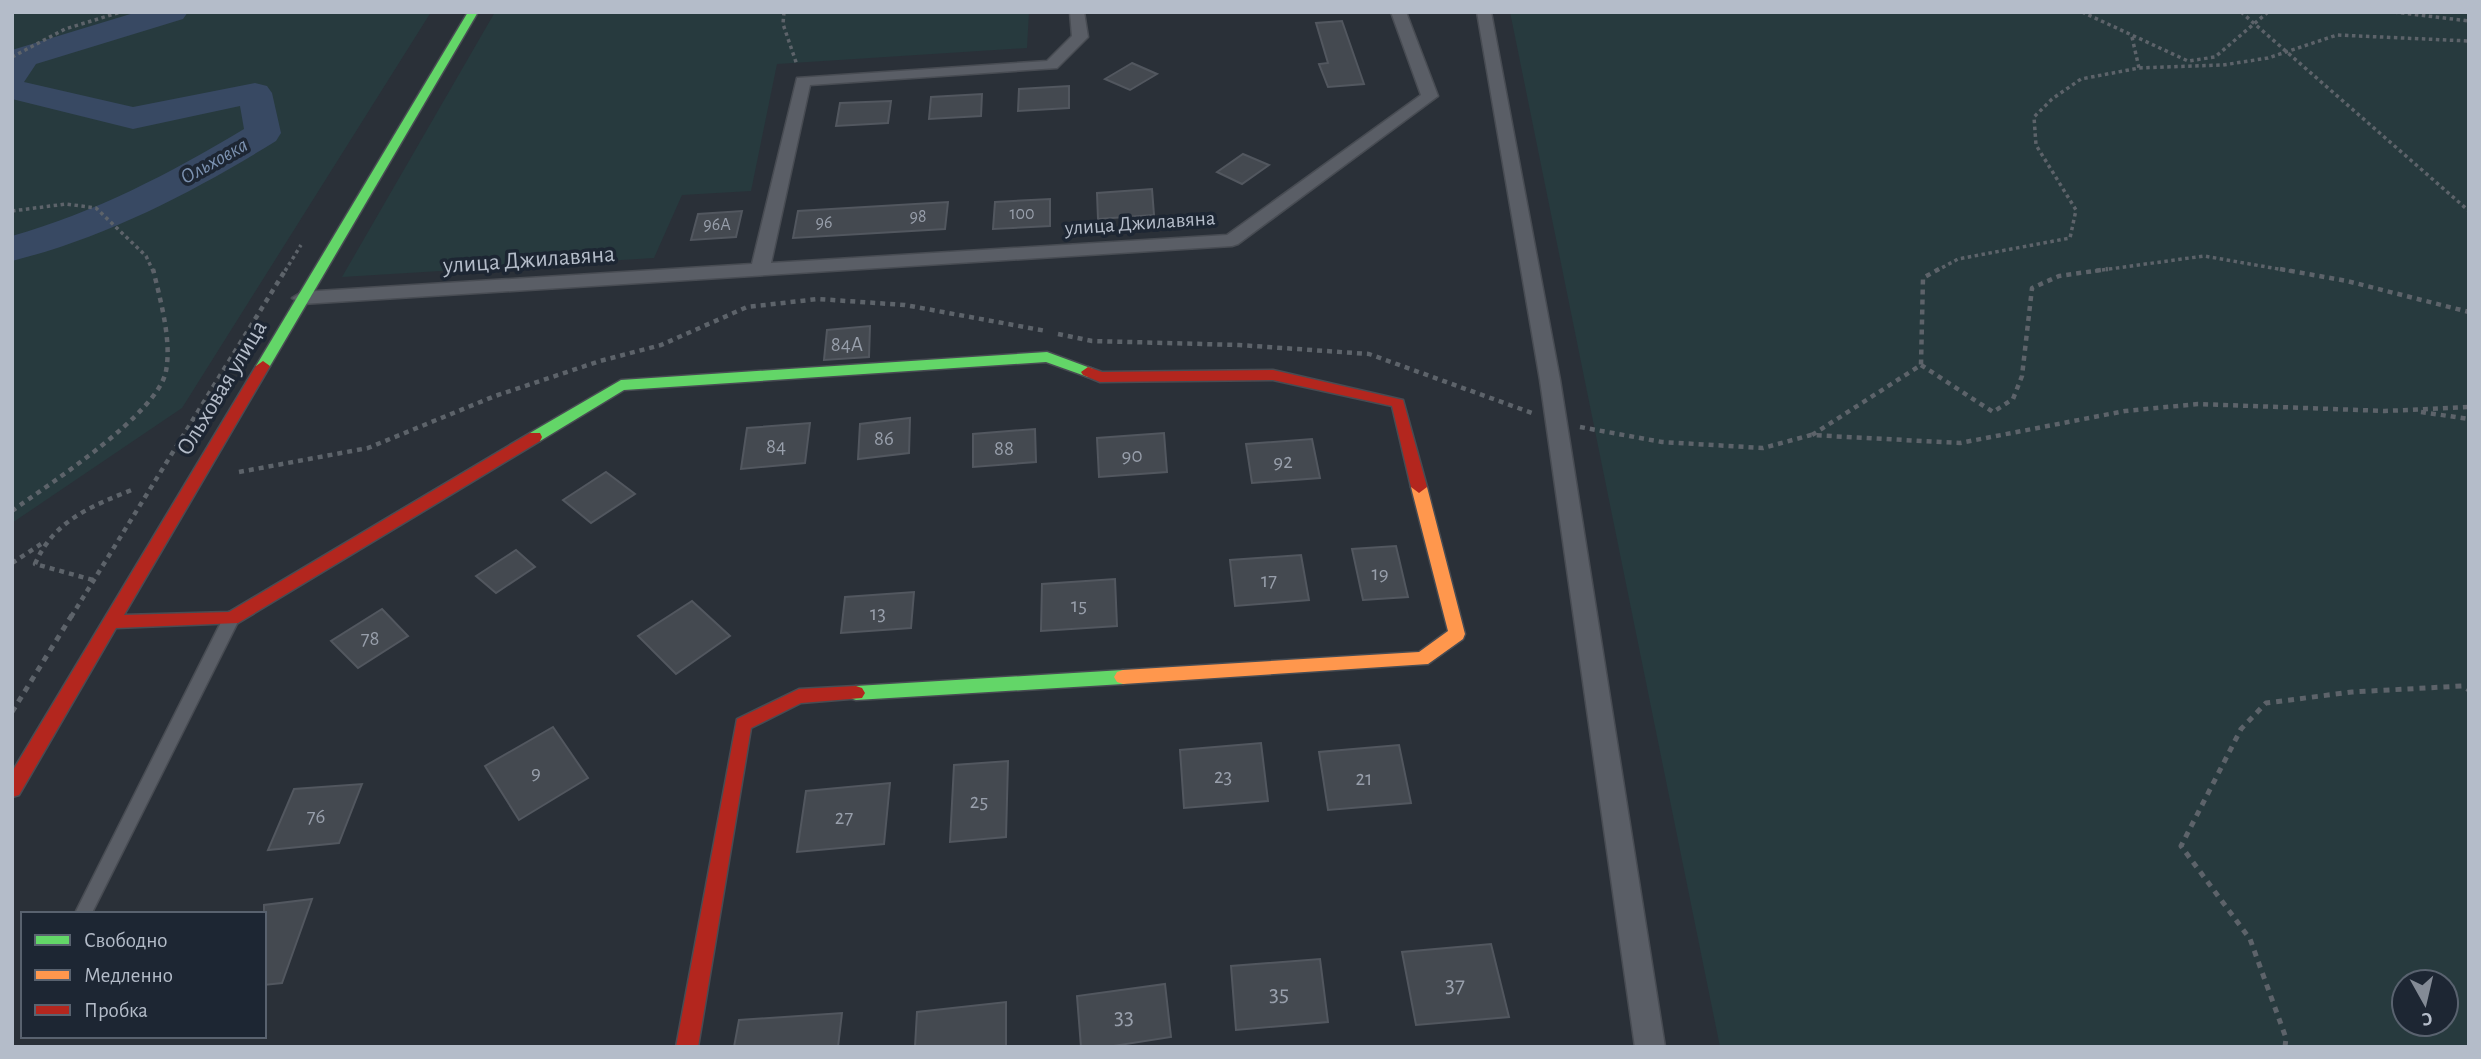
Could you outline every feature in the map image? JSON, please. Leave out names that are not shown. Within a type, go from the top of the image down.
[{"type":"street","name":"Ольховая улица","points":[[12,789],[473,12]]},
{"type":"street","points":[[760,270],[803,81],[1051,65],[1080,37],[1077,12]]},
{"type":"street","name":"улица Джилавяна","points":[[302,298],[1232,240],[1430,96],[1398,12]]},
{"type":"street","points":[[1483,12],[1550,380],[1650,1047]]},
{"type":"street","points":[[110,622],[232,618],[621,385],[1047,357],[1100,377],[1273,375],[1398,403],[1457,634],[1422,659],[799,696],[743,724],[687,1047]]},
{"type":"lane","points":[[84,912],[232,618]]},
{"type":"path","points":[[12,57],[65,29],[121,12]]},
{"type":"path","points":[[784,12],[783,24],[803,81]]},
{"type":"path","points":[[2082,12],[2188,61],[2215,57],[2268,12]]},
{"type":"path","points":[[2241,12],[2469,211]]},
{"type":"path","points":[[2393,12],[2469,21]]},
{"type":"path","points":[[1921,365],[1919,337],[1923,278],[1958,259],[2070,238],[2076,210],[2035,145],[2034,117],[2052,99],[2081,79],[2139,68],[2223,65],[2286,52],[2337,35],[2469,41]]},
{"type":"path","points":[[2132,36],[2139,68]]},
{"type":"path","points":[[12,211],[47,204],[97,208],[133,241],[150,261],[162,313],[167,373],[157,391],[130,420],[12,511]]},
{"type":"path","points":[[12,712],[306,238]]},
{"type":"path","points":[[1921,365],[1993,412],[2013,399],[2022,376],[2032,288],[2059,276],[2204,256],[2347,281],[2469,312]]},
{"type":"path","points":[[1811,435],[1921,365]]},
{"type":"path","points":[[2408,410],[2469,419]]},
{"type":"path","points":[[12,563],[41,544],[81,510],[134,489]]},
{"type":"path","points":[[41,544],[35,564],[93,580]]},
{"type":"path","points":[[2285,1047],[2286,1038],[2250,939],[2182,846],[2241,729],[2266,703],[2352,692],[2462,687],[2469,690]]},
{"type":"green space","points":[[12,12],[431,12],[182,408],[12,523]]},
{"type":"green space","points":[[495,12],[1029,12],[1027,48],[777,64],[751,191],[682,195],[654,258],[342,277]]},
{"type":"green space","points":[[1510,12],[2469,12],[2469,1047],[1720,1047]]},
{"type":"building","points":[[1342,21],[1364,84],[1328,87],[1319,64],[1328,63],[1316,23]]},
{"type":"building","points":[[1132,63],[1157,74],[1130,90],[1105,79]]},
{"type":"building","points":[[1069,86],[1069,108],[1018,111],[1019,89]]},
{"type":"building","points":[[982,94],[981,116],[929,119],[931,97]]},
{"type":"building","points":[[891,101],[888,123],[836,126],[840,103]]},
{"type":"building","points":[[1243,154],[1269,165],[1242,184],[1217,172]]},
{"type":"building","points":[[1152,189],[1154,215],[1098,219],[1097,193]]},
{"type":"building","points":[[1050,199],[1050,226],[993,229],[995,202]]},
{"type":"building","points":[[948,202],[945,229],[793,238],[798,211]]},
{"type":"building","points":[[742,211],[736,237],[691,240],[698,214]]},
{"type":"building","points":[[870,326],[869,357],[824,360],[827,330]]},
{"type":"building","points":[[910,418],[909,453],[858,459],[860,424]]},
{"type":"building","points":[[810,423],[805,463],[741,469],[747,428]]},
{"type":"building","points":[[1035,429],[1036,462],[973,467],[973,434]]},
{"type":"building","points":[[1164,433],[1167,472],[1099,477],[1097,438]]},
{"type":"building","points":[[1312,439],[1320,478],[1252,483],[1246,444]]},
{"type":"building","points":[[606,472],[635,494],[591,523],[563,500]]},
{"type":"building","points":[[1396,546],[1408,597],[1363,600],[1352,549]]},
{"type":"building","points":[[516,550],[535,567],[496,593],[476,576]]},
{"type":"building","points":[[1301,555],[1309,600],[1235,606],[1230,560]]},
{"type":"building","points":[[1115,579],[1117,626],[1041,631],[1042,584]]},
{"type":"building","points":[[914,592],[911,628],[841,633],[845,597]]},
{"type":"building","points":[[692,601],[730,636],[676,674],[638,636]]},
{"type":"building","points":[[382,609],[408,636],[358,668],[331,641]]},
{"type":"building","points":[[553,727],[588,778],[519,820],[485,766]]},
{"type":"building","points":[[1261,743],[1268,801],[1184,808],[1180,750]]},
{"type":"building","points":[[1399,745],[1411,803],[1328,810],[1319,752]]},
{"type":"building","points":[[1008,761],[1006,837],[950,842],[954,765]]},
{"type":"building","points":[[890,783],[884,844],[797,852],[806,791]]},
{"type":"building","points":[[362,784],[339,843],[268,850],[294,789]]},
{"type":"building","points":[[312,899],[282,983],[266,985],[264,905]]},
{"type":"building","points":[[1491,944],[1509,1017],[1416,1025],[1402,952]]},
{"type":"building","points":[[1320,959],[1328,1022],[1236,1030],[1231,966]]},
{"type":"building","points":[[1165,984],[1171,1037],[1107,1047],[1081,1047],[1077,996]]},
{"type":"building","points":[[1006,1002],[1006,1047],[915,1047],[917,1012]]},
{"type":"building","points":[[842,1013],[838,1047],[734,1047],[739,1020]]},
{"type":"waterway","name":"Ольховка","points":[[12,75],[23,57],[172,12]]},
{"type":"waterway","name":"Ольховка","points":[[12,89],[133,118],[255,93],[263,133],[202,170],[75,231],[12,249]]},
{"type":"traffic: fast","points":[[263,366],[473,12]]},
{"type":"traffic: fast","points":[[535,437],[621,385],[1047,357],[1088,372]]},
{"type":"traffic: fast","points":[[856,693],[1123,677]]},
{"type":"traffic: slow","points":[[1123,677],[1422,659],[1457,634],[1419,487]]},
{"type":"traffic: jam","points":[[12,789],[263,366]]},
{"type":"traffic: jam","points":[[1088,372],[1100,377],[1273,375],[1398,403],[1419,487]]},
{"type":"traffic: jam","points":[[110,622],[232,618],[535,437]]},
{"type":"traffic: jam","points":[[687,1047],[743,724],[799,696],[856,693]]}]
